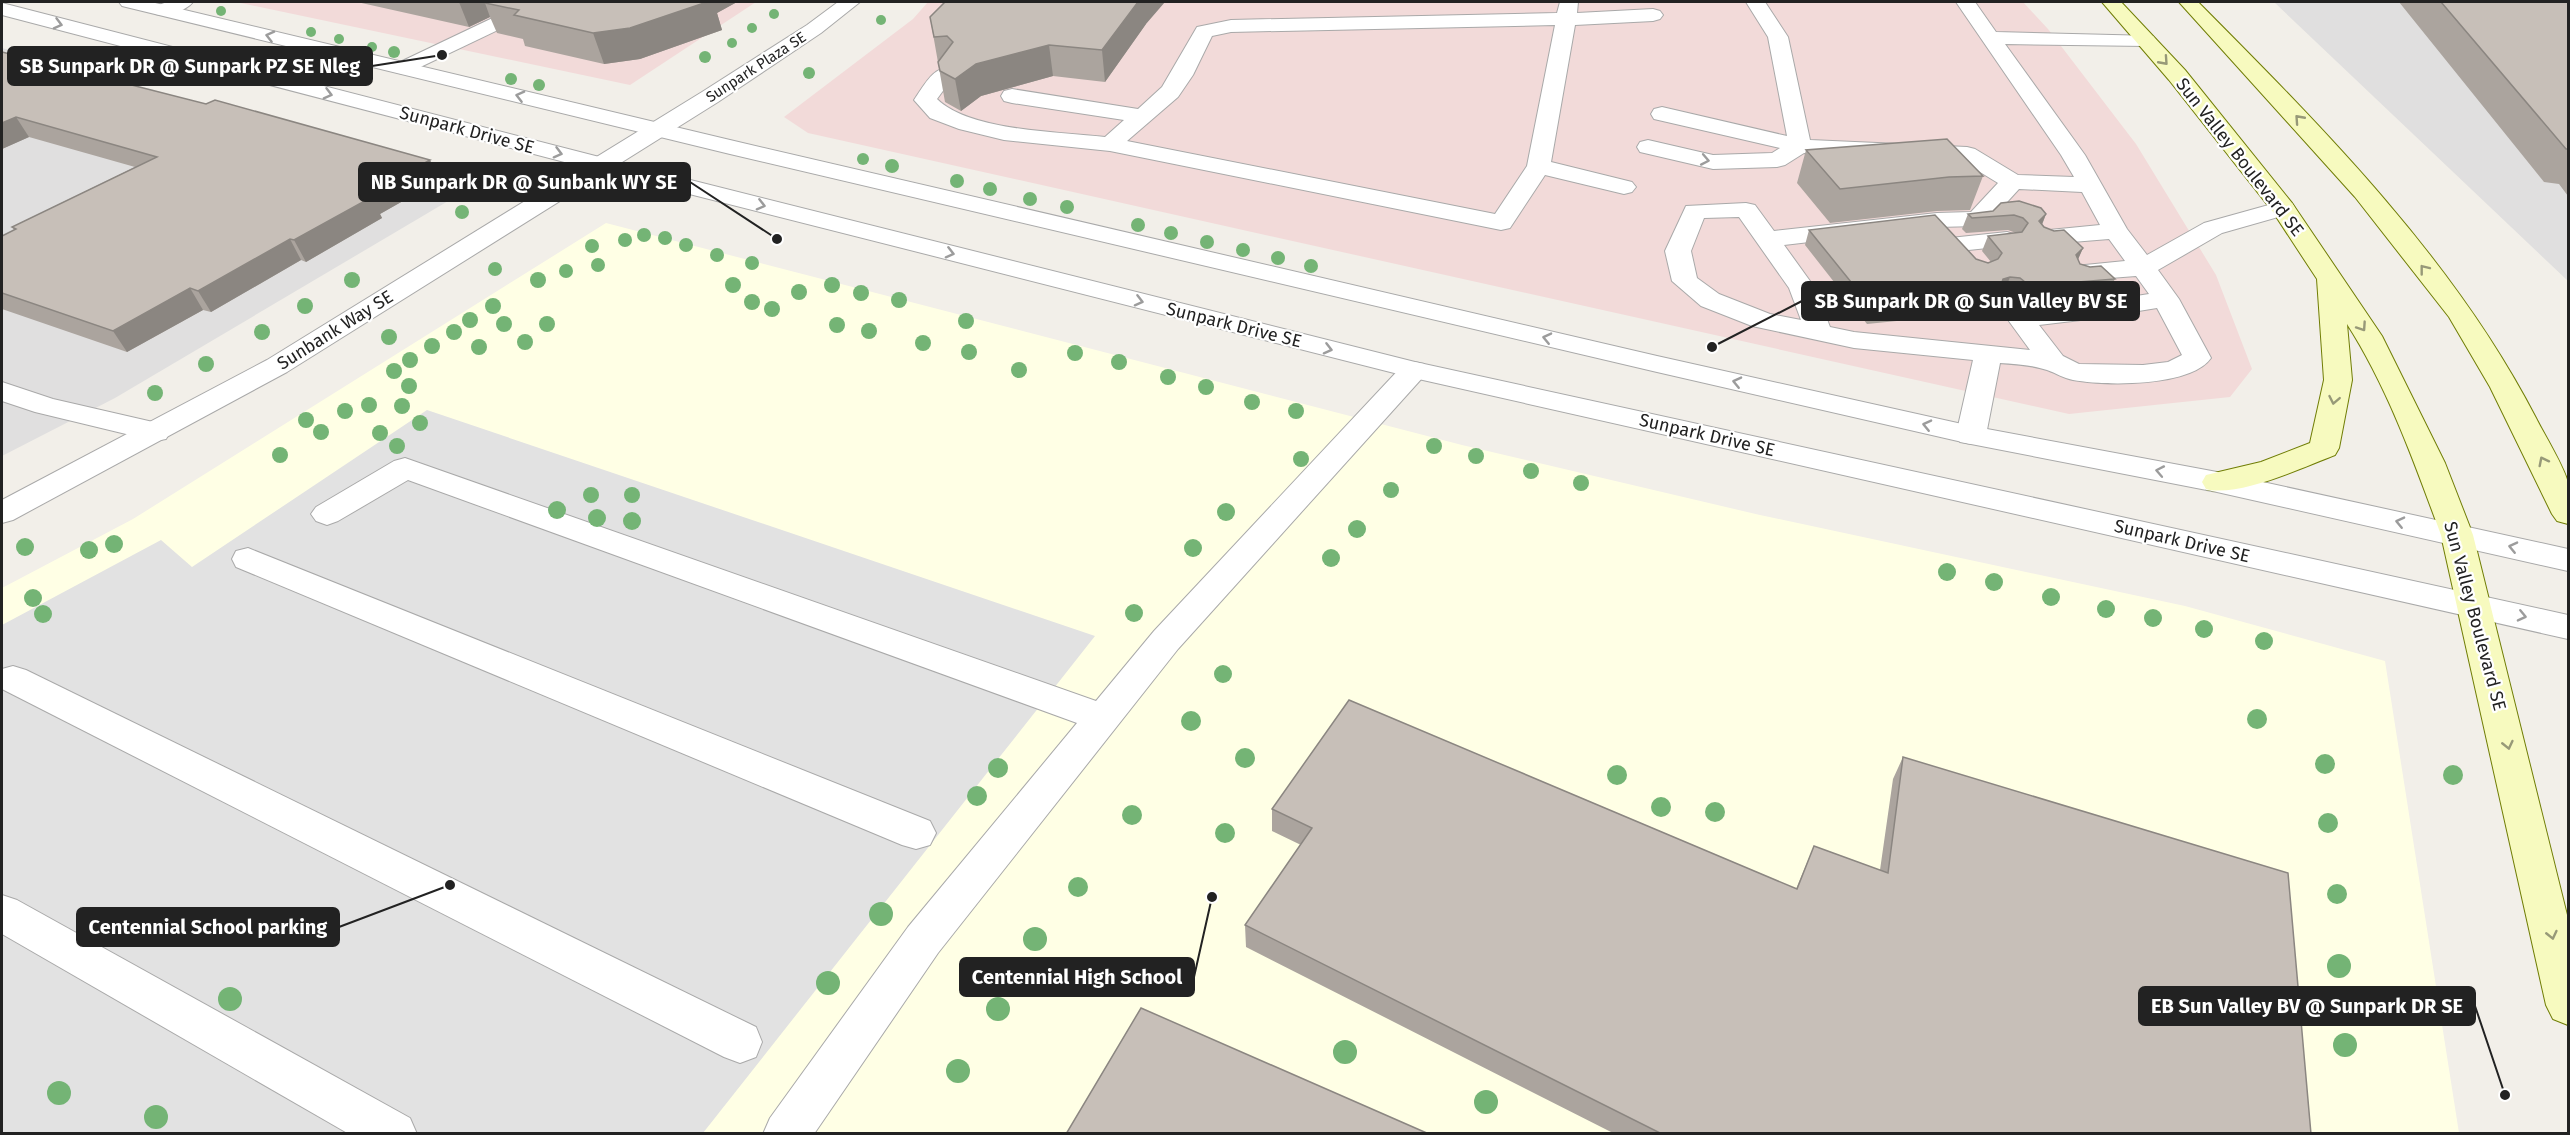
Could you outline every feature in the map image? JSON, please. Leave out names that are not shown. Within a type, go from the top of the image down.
[{"type":"main road","name":"Sun Valley Boulevard SE","points":[[2111,2],[2228,136],[2283,208],[2368,336],[2430,463],[2457,535],[2568,1005]]},
{"type":"main road","points":[[2188,2],[2247,62],[2351,178],[2460,315],[2503,382],[2568,514]]},
{"type":"main road","points":[[2217,482],[2269,470],[2324,448],[2338,380],[2329,279]]},
{"type":"street","points":[[129,2],[659,130],[1646,361],[1971,435],[2217,482],[2568,560]]},
{"type":"street","points":[[163,10],[183,2]]},
{"type":"street","points":[[403,68],[541,2]]},
{"type":"street","name":"Sunpark Plaza SE","points":[[659,130],[777,54],[850,2]]},
{"type":"street","points":[[1756,2],[1778,37],[1800,147]]},
{"type":"street","points":[[1819,333],[1802,288],[1746,210],[1695,212],[1678,251],[1684,281],[1710,300],[1762,320],[1819,333],[1854,340],[2053,362],[2074,372],[2143,374],[2175,370],[2197,358],[2166,299],[2116,231],[2091,185],[1965,2]]},
{"type":"street","name":"Sunpark Drive SE","points":[[2,9],[603,165],[1414,370],[2568,627]]},
{"type":"street","points":[[1110,144],[1170,92],[1182,75],[1204,31],[1231,26],[1567,10],[1653,15]]},
{"type":"street","points":[[945,73],[925,100],[938,113],[967,124],[1004,133],[1110,144],[1501,223],[1539,166],[1567,10]]},
{"type":"street","points":[[1990,38],[2146,40]]},
{"type":"street","points":[[1012,96],[1143,116]]},
{"type":"street","points":[[1662,114],[1800,147],[1966,154],[2013,182],[2091,185]]},
{"type":"street","name":"Sunbank Way SE","points":[[2,513],[277,366],[659,130]]},
{"type":"street","points":[[1648,147],[1713,162],[1777,160],[1800,147]]},
{"type":"street","points":[[1539,166],[1624,187]]},
{"type":"street","points":[[1767,238],[1937,220],[1978,219],[2013,182]]},
{"type":"street","points":[[2084,272],[2144,268],[2213,228],[2283,208]]},
{"type":"street","points":[[1937,220],[1981,268]]},
{"type":"street","points":[[2048,236],[2116,231]]},
{"type":"street","points":[[1959,243],[2007,240]]},
{"type":"street","points":[[2120,306],[2166,299]]},
{"type":"street","points":[[2053,362],[2015,310],[2079,313]]},
{"type":"street","points":[[1971,435],[1988,354]]},
{"type":"street","points":[[786,1134],[923,939],[1166,640],[1414,370]]},
{"type":"street","points":[[2,391],[45,406],[154,432]]},
{"type":"street","points":[[327,514],[405,468],[1104,718]]},
{"type":"street","points":[[248,559],[916,833]]},
{"type":"street","points":[[13,679],[740,1042]]},
{"type":"street","points":[[2,913],[394,1134]]},
{"type":"shaded area","points":[[236,2],[756,2],[630,85]]},
{"type":"shaded area","points":[[928,2],[2023,2],[2048,29],[2136,144],[2216,275],[2252,369],[2230,397],[2069,414],[808,133],[784,117],[913,19]]},
{"type":"shaded area","points":[[2274,2],[2568,2],[2568,281]]},
{"type":"shaded area","points":[[2,48],[482,181],[115,398],[2,456]]},
{"type":"shaded area","points":[[606,223],[1462,445],[1760,515],[2185,606],[2385,661],[2459,1133],[2,1134],[2,588],[133,519]]},
{"type":"shaded area","points":[[427,410],[1095,636],[703,1133],[2,1134],[2,625],[161,540],[192,567]]},
{"type":"building","points":[[707,2],[630,28],[593,33],[514,15],[519,10],[485,3]]},
{"type":"building","points":[[945,2],[1138,2],[1102,50],[1049,45],[976,64],[955,79],[940,71],[938,62],[953,42],[947,36],[934,37],[930,17]]},
{"type":"building","points":[[2441,2],[2568,2],[2568,149],[2566,149]]},
{"type":"building","points":[[2,52],[206,104],[215,100],[430,160],[366,196],[372,197],[294,240],[290,239],[198,291],[190,288],[113,331],[2,293],[2,236],[16,229],[12,227],[157,157],[16,117],[2,123]]},
{"type":"building","points":[[1947,139],[1983,176],[1949,177],[1840,189],[1806,150]]},
{"type":"building","points":[[2019,201],[2041,208],[2046,214],[2039,221],[2044,227],[2054,231],[2064,230],[2083,248],[2076,255],[2080,264],[2090,267],[2101,266],[2115,279],[2030,286],[2020,278],[2010,277],[2003,279],[2000,288],[1957,292],[1962,300],[1872,308],[1809,230],[1935,215],[1976,259],[1988,263],[1998,259],[2002,253],[1988,236],[2022,232],[2028,223],[2023,218],[2014,215],[1972,218],[1968,214],[1993,211],[2001,203]]},
{"type":"building","points":[[1349,700],[1797,889],[1814,846],[1888,873],[1903,757],[2288,873],[2311,1134],[1662,1134],[1245,925],[1312,828],[1272,809]]},
{"type":"building","points":[[1141,1008],[1429,1134],[1066,1134]]},
{"type":"place","name":"SB Sunpark DR @ Sunpark PZ SE Nleg","points":[[442,55]]},
{"type":"place","name":"NB Sunpark DR @ Sunbank WY SE","points":[[777,239]]},
{"type":"place","name":"SB Sunpark DR @ Sun Valley BV SE","points":[[1712,347]]},
{"type":"place","name":"Centennial School parking","points":[[450,885]]},
{"type":"place","name":"Centennial High School","points":[[1212,897]]},
{"type":"place","name":"EB Sun Valley BV @ Sunpark DR SE","points":[[2505,1095]]}]
